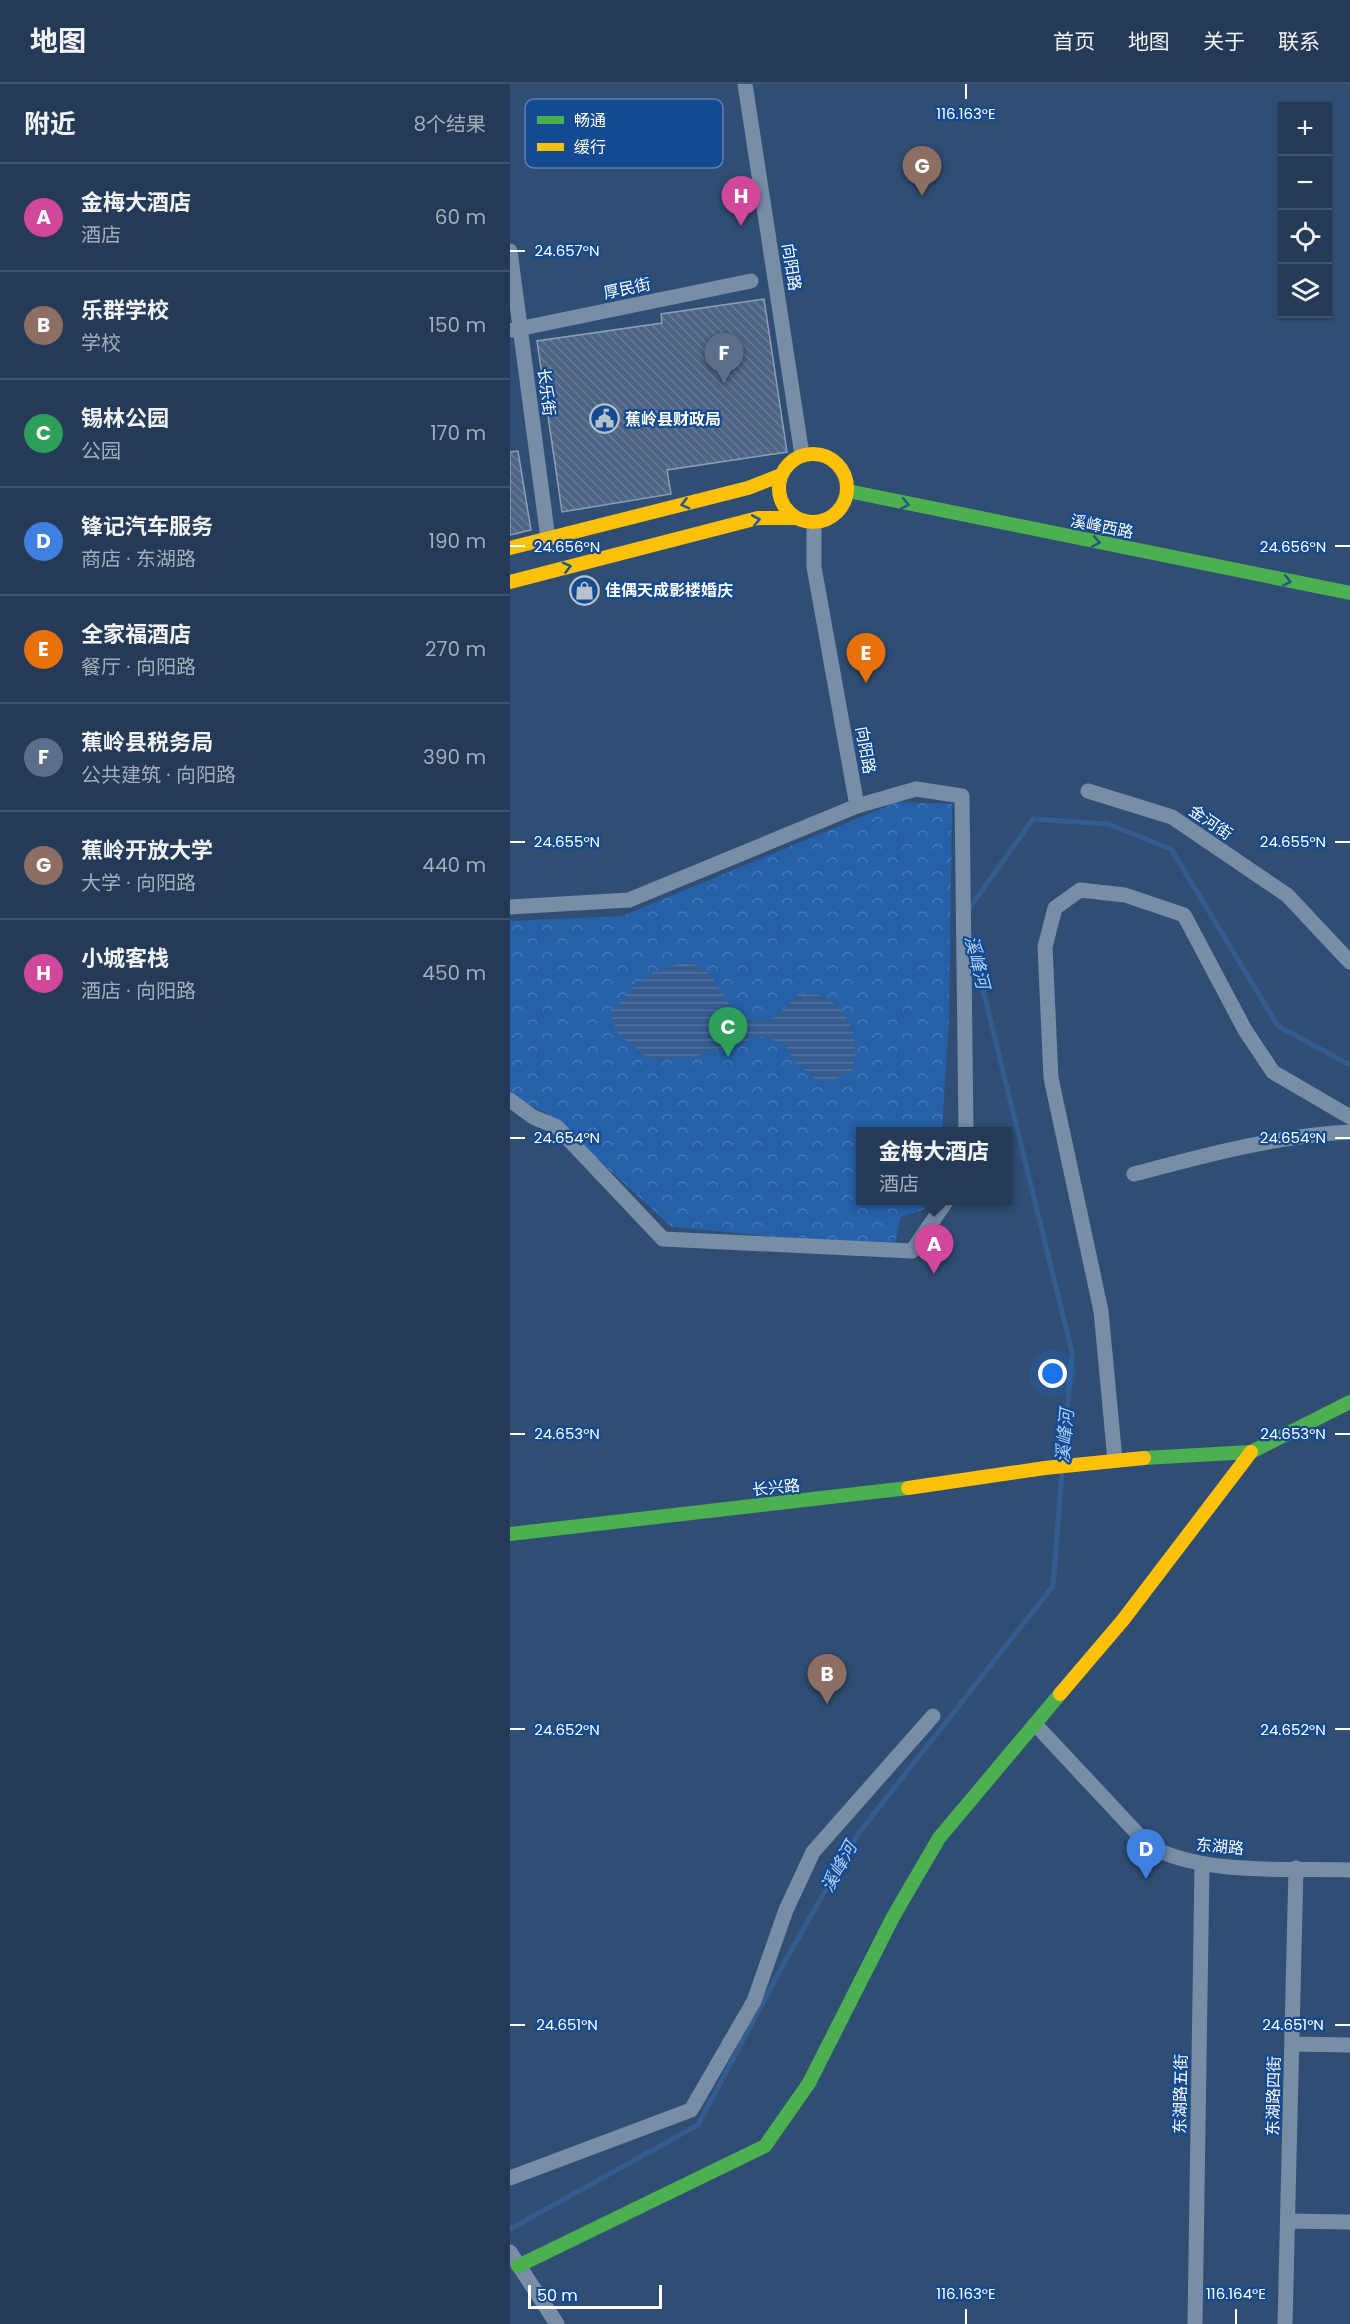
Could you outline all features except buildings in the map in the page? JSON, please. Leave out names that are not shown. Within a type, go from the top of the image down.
[{"type":"street","name":"向阳路","points":[[745,84],[802,455]]},
{"type":"street","name":"长乐街","points":[[510,251],[515,330],[548,539]]},
{"type":"street","name":"厚民街","points":[[515,330],[751,281]]},
{"type":"street","points":[[510,582],[758,518],[824,521],[840,510],[848,491],[847,482],[838,464],[821,454],[802,455],[786,466],[781,475],[779,494],[788,512],[795,518]]},
{"type":"street","points":[[510,548],[748,488],[781,475]]},
{"type":"street","name":"溪峰西路","points":[[848,491],[1350,593]]},
{"type":"street","name":"向阳路","points":[[814,522],[814,567],[857,806]]},
{"type":"street","points":[[510,907],[629,900],[857,806],[916,789],[962,796],[966,1127]]},
{"type":"street","name":"金河街","points":[[1088,791],[1172,817],[1287,895],[1350,962]]},
{"type":"street","points":[[1350,1117],[1273,1072],[1245,1030],[1184,915],[1125,894],[1080,890],[1055,908],[1045,946],[1051,1078],[1101,1311],[1108,1462],[1251,1452],[1350,1402]]},
{"type":"street","points":[[510,1100],[533,1117],[556,1127],[663,1239],[912,1251],[944,1205]]},
{"type":"street","points":[[1134,1174],[1248,1144],[1306,1134],[1350,1132]]},
{"type":"street","points":[[558,2324],[512,2261],[765,2146],[809,2083],[893,1917],[939,1838],[1123,1620],[1251,1452]]},
{"type":"street","name":"长兴路","points":[[510,1534],[898,1490],[1045,1468],[1108,1462]]},
{"type":"street","points":[[510,2178],[691,2110],[754,2001],[786,1910],[813,1852],[933,1716]]},
{"type":"street","name":"东湖路","points":[[1035,1724],[1148,1845],[1165,1855],[1202,1865],[1350,1870]]},
{"type":"street","name":"东湖路五街","points":[[1195,2324],[1202,1865]]},
{"type":"street","name":"东湖路四街","points":[[1286,2324],[1296,1868]]},
{"type":"street","points":[[1292,2044],[1350,2045]]},
{"type":"street","points":[[1288,2221],[1350,2222]]},
{"type":"green space","points":[[897,802],[952,804],[949,1017],[942,1127],[856,1127],[856,1205],[931,1205],[901,1217],[894,1248],[672,1227],[548,1114],[510,1096],[510,921],[622,916]]},
{"type":"shaded area","points":[[690,962],[710,974],[735,1012],[753,1021],[774,1018],[800,993],[819,995],[834,1003],[848,1019],[852,1029],[855,1060],[852,1071],[832,1081],[816,1079],[796,1063],[784,1044],[763,1036],[689,1058],[651,1060],[618,1034],[611,1014],[635,985],[644,978],[665,968]]},
{"type":"waterway","name":"溪峰河","points":[[968,910],[1033,819],[1108,824],[1171,849],[1278,1026],[1350,1065]]},
{"type":"waterway","name":"溪峰河","points":[[969,933],[1072,1352],[1063,1463]]},
{"type":"waterway","name":"溪峰河","points":[[510,2229],[698,2125],[785,1961],[858,1834],[1053,1586],[1062,1472]]},
{"type":"traffic: fast","points":[[848,491],[1350,593]]},
{"type":"traffic: fast","points":[[1144,1458],[1251,1452],[1350,1402]]},
{"type":"traffic: fast","points":[[510,1534],[908,1488]]},
{"type":"traffic: fast","points":[[518,2266],[765,2146],[809,2083],[893,1917],[939,1838],[1060,1694]]},
{"type":"traffic: slow","points":[[806,454],[820,454],[832,459],[842,469],[847,488],[842,507],[832,517],[820,522],[806,522],[794,517],[784,507],[779,495],[779,481],[784,469],[794,459],[806,454]]},
{"type":"traffic: slow","points":[[510,548],[748,488],[781,475]]},
{"type":"traffic: slow","points":[[510,582],[758,518],[795,518]]},
{"type":"traffic: slow","points":[[1060,1694],[1123,1620],[1251,1452]]},
{"type":"traffic: slow","points":[[908,1488],[1045,1468],[1144,1458]]},
{"type":"place","name":"蕉岭开放大学","points":[[922,196]]},
{"type":"place","name":"小城客栈","points":[[741,226]]},
{"type":"place","name":"蕉岭县税务局","points":[[724,383]]},
{"type":"place","name":"蕉岭县财政局","points":[[604,419]]},
{"type":"place","name":"佳偶天成影楼婚庆","points":[[584,590]]},
{"type":"place","name":"全家福酒店","points":[[866,683]]},
{"type":"place","name":"锡林公园","points":[[728,1057]]},
{"type":"place","name":"金梅大酒店","points":[[934,1274]]},
{"type":"place","name":"乐群学校","points":[[827,1704]]},
{"type":"place","name":"锋记汽车服务","points":[[1146,1879]]}]
